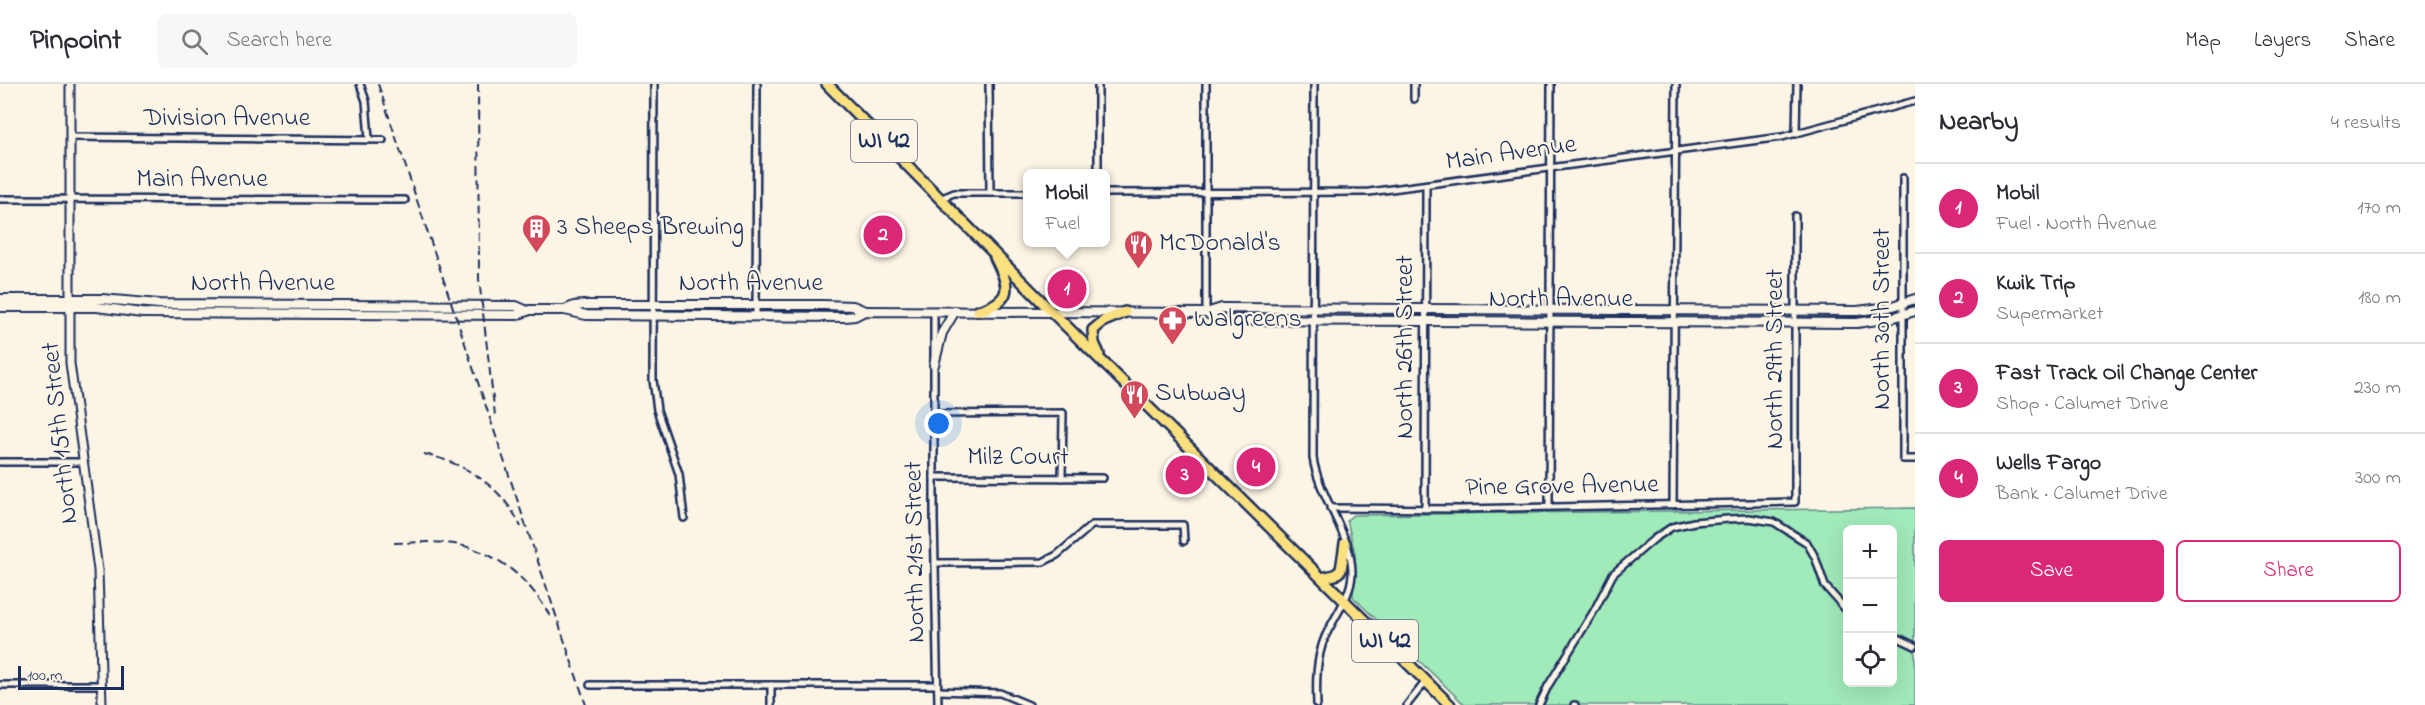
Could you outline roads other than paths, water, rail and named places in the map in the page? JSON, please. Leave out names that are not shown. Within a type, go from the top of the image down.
[{"type":"main road","name":"WI 42","points":[[827,84],[1051,311],[1450,705]]},
{"type":"main road","points":[[978,311],[999,302],[1007,288],[992,250]]},
{"type":"main road","name":"North Avenue","points":[[0,298],[159,304],[516,306],[525,310],[565,310],[586,315],[845,317],[865,311]]},
{"type":"main road","name":"North Avenue","points":[[565,310],[577,306],[851,305],[865,311],[1206,313],[1222,309],[1313,308],[1857,311],[1902,304],[1915,299]]},
{"type":"main road","name":"North Avenue","points":[[0,307],[70,302]]},
{"type":"main road","points":[[934,365],[943,330],[955,311]]},
{"type":"main road","name":"North Avenue","points":[[1206,313],[1223,320],[1857,323],[1915,311]]},
{"type":"main road","points":[[1107,366],[1096,348],[1093,330],[1104,321],[1125,312]]},
{"type":"main road","points":[[1322,578],[1340,572],[1345,543]]},
{"type":"street","name":"North 15th Street","points":[[70,84],[70,363],[98,570],[102,705]]},
{"type":"street","points":[[360,84],[366,102],[369,139]]},
{"type":"street","points":[[654,84],[654,393],[662,426],[679,474],[684,518]]},
{"type":"street","points":[[756,316],[757,84]]},
{"type":"street","points":[[990,84],[990,193]]},
{"type":"street","points":[[1098,84],[1098,169]]},
{"type":"street","points":[[1206,84],[1206,313]]},
{"type":"street","points":[[1314,84],[1313,458],[1318,484],[1350,556],[1352,574],[1344,600],[1321,650],[1316,675],[1317,705]]},
{"type":"street","points":[[1414,84],[1414,99]]},
{"type":"street","points":[[1550,507],[1551,84]]},
{"type":"street","points":[[1673,505],[1676,84]]},
{"type":"street","points":[[1796,134],[1797,84]]},
{"type":"street","name":"Main Avenue","points":[[1110,193],[1369,192],[1796,134],[1915,101]]},
{"type":"street","name":"Division Avenue","points":[[70,137],[383,140]]},
{"type":"street","name":"North 30th Street","points":[[1903,178],[1903,459],[1915,459]]},
{"type":"street","name":"North 26th Street","points":[[1425,509],[1426,185]]},
{"type":"street","points":[[942,198],[954,193],[1023,193]]},
{"type":"street","name":"Main Avenue","points":[[0,199],[405,200]]},
{"type":"street","name":"North 29th Street","points":[[1795,502],[1796,216]]},
{"type":"street","name":"North 21st Street","points":[[934,311],[938,705]]},
{"type":"street","points":[[934,414],[1063,413],[1062,478]]},
{"type":"street","points":[[0,462],[83,462]]},
{"type":"street","name":"Milz Court","points":[[934,477],[1103,478]]},
{"type":"street","name":"Pine Grove Avenue","points":[[1330,508],[1425,509],[1795,502]]},
{"type":"street","points":[[1539,705],[1613,574],[1654,539],[1672,527],[1694,522],[1728,519],[1749,518],[1774,522],[1807,543],[1815,557],[1825,586],[1843,606]]},
{"type":"street","points":[[935,563],[1043,562],[1057,555],[1092,525],[1184,525],[1184,541]]},
{"type":"street","points":[[1897,638],[1915,646]]},
{"type":"street","points":[[1407,705],[1426,681]]},
{"type":"street","points":[[0,685],[101,685]]},
{"type":"street","points":[[590,685],[938,688],[1000,693],[1029,705]]},
{"type":"street","points":[[771,685],[771,705]]},
{"type":"railway","points":[[378,84],[586,705]]},
{"type":"railway","points":[[478,84],[479,279],[495,415]]},
{"type":"railway","points":[[424,454],[454,464],[481,479],[504,500],[521,527]]},
{"type":"railway","points":[[394,543],[446,543],[463,546],[494,558],[521,578],[551,618]]},
{"type":"place","name":"Kwik Trip","points":[[883,235]]},
{"type":"place","name":"3 Sheeps Brewing","points":[[536,254]]},
{"type":"place","name":"McDonald's","points":[[1138,270]]},
{"type":"place","name":"Mobil","points":[[1067,289]]},
{"type":"place","name":"Walgreens","points":[[1173,346]]},
{"type":"place","name":"Subway","points":[[1134,420]]},
{"type":"place","name":"Wells Fargo","points":[[1256,467]]},
{"type":"place","name":"Fast Track Oil Change Center","points":[[1185,475]]}]
